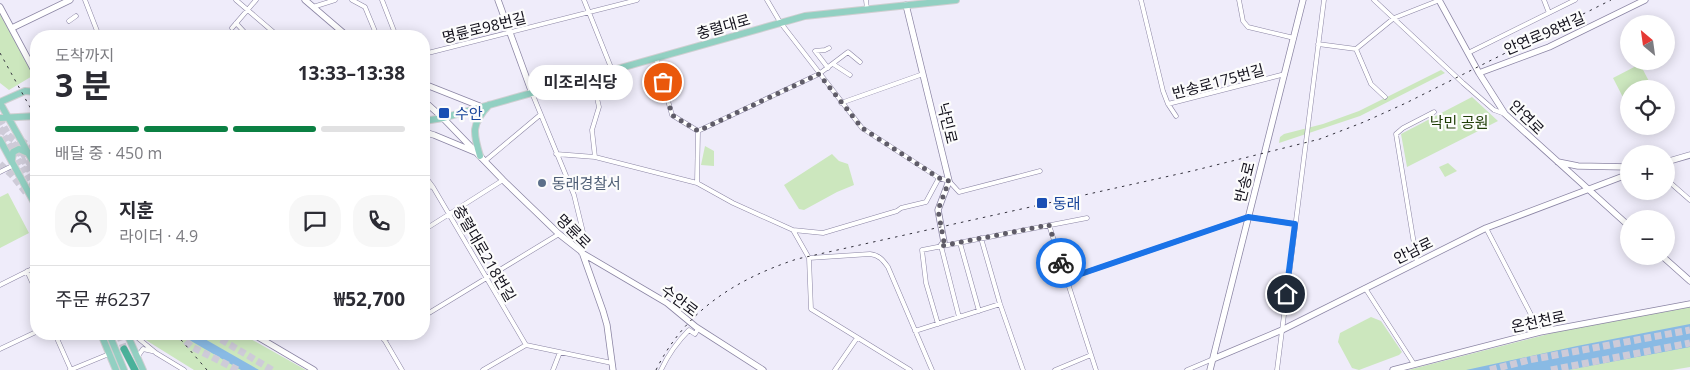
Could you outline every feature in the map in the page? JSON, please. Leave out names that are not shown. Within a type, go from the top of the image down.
[{"type":"highway","points":[[124,349],[135,370]]},
{"type":"main road","points":[[12,28],[70,0]]},
{"type":"main road","points":[[305,0],[341,30]]},
{"type":"main road","points":[[498,0],[532,93]]},
{"type":"main road","name":"충렬대로","points":[[430,120],[490,105],[805,16],[956,0]]},
{"type":"main road","name":"안연로","points":[[1440,0],[1468,53],[1505,114],[1620,218]]},
{"type":"main road","name":"안연로98번길","points":[[1480,73],[1549,47],[1645,0]]},
{"type":"main road","name":"반송로","points":[[1210,370],[1303,1]]},
{"type":"main road","name":"낙민로","points":[[906,6],[949,181]]},
{"type":"main road","points":[[0,7],[30,62]]},
{"type":"main road","points":[[430,86],[482,107]]},
{"type":"main road","points":[[29,154],[0,102],[24,91],[30,92]]},
{"type":"main road","points":[[481,157],[474,130],[480,115],[490,105]]},
{"type":"main road","name":"명륜로","points":[[430,106],[559,234],[582,252],[603,310],[613,370]]},
{"type":"main road","points":[[0,118],[30,116]]},
{"type":"main road","points":[[430,134],[481,157]]},
{"type":"main road","points":[[1,142],[30,195]]},
{"type":"main road","points":[[13,164],[13,152],[19,149],[29,154]]},
{"type":"main road","points":[[1675,159],[1690,155]]},
{"type":"main road","points":[[1556,162],[1578,166],[1620,166]]},
{"type":"main road","name":"안남로","points":[[1212,359],[1282,330],[1486,228],[1620,177]]},
{"type":"main road","points":[[941,246],[944,242],[938,210],[949,181]]},
{"type":"main road","name":"수안로","points":[[582,252],[667,303],[698,329],[763,370]]},
{"type":"main road","points":[[1672,265],[1690,281]]},
{"type":"main road","name":"온천천로","points":[[1393,370],[1540,332],[1690,304]]},
{"type":"main road","points":[[104,340],[116,370]]},
{"type":"main road","points":[[112,340],[124,370]]},
{"type":"main road","points":[[130,340],[143,370]]},
{"type":"main road","points":[[263,340],[314,370]]},
{"type":"street","points":[[86,0],[97,30]]},
{"type":"street","points":[[236,0],[271,30]]},
{"type":"street","points":[[232,28],[256,0]]},
{"type":"street","points":[[313,7],[334,0]]},
{"type":"street","points":[[352,0],[365,7],[375,30]]},
{"type":"street","points":[[382,0],[394,30]]},
{"type":"street","points":[[584,0],[612,70]]},
{"type":"street","name":"명륜로98번길","points":[[430,52],[637,0]]},
{"type":"street","points":[[768,0],[780,22],[862,128],[939,178],[949,181],[960,192],[1040,171]]},
{"type":"street","points":[[866,0],[867,10]]},
{"type":"street","points":[[1142,0],[1163,91],[1168,104]]},
{"type":"street","points":[[1239,0],[1243,21],[1248,27],[1294,38]]},
{"type":"street","points":[[1277,370],[1324,0]]},
{"type":"street","points":[[1374,0],[1494,110],[1505,114]]},
{"type":"street","points":[[1318,44],[1356,49],[1394,18],[1440,0]]},
{"type":"street","points":[[1544,0],[1549,13]]},
{"type":"street","points":[[1468,53],[1575,0]]},
{"type":"street","points":[[69,21],[76,16]]},
{"type":"street","points":[[236,24],[242,30]]},
{"type":"street","points":[[828,68],[816,51],[829,48]]},
{"type":"street","points":[[1356,49],[1371,84],[1385,97]]},
{"type":"street","points":[[698,131],[819,74],[848,52],[860,62]]},
{"type":"street","points":[[656,58],[672,115],[698,131]]},
{"type":"street","points":[[833,64],[850,75]]},
{"type":"street","points":[[841,103],[923,74]]},
{"type":"street","name":"반송로175번길","points":[[1176,116],[1168,104],[1285,74]]},
{"type":"street","points":[[589,77],[598,98],[599,107],[592,130],[595,158]]},
{"type":"street","points":[[532,93],[574,195],[583,232],[582,252]]},
{"type":"street","points":[[1417,262],[1396,134],[1403,128],[1434,112]]},
{"type":"street","points":[[481,157],[540,115]]},
{"type":"street","points":[[697,183],[698,131]]},
{"type":"street","points":[[556,154],[595,158],[697,183],[732,203],[793,230],[823,233],[926,202],[939,178]]},
{"type":"street","points":[[0,172],[13,164]]},
{"type":"street","points":[[430,227],[503,180]]},
{"type":"street","name":"충렬대로218번길","points":[[430,183],[526,345]]},
{"type":"street","points":[[1675,187],[1690,200]]},
{"type":"street","points":[[1066,279],[1248,217],[1295,224]]},
{"type":"street","points":[[938,324],[926,283],[922,250],[1087,218]]},
{"type":"street","points":[[1049,225],[1096,370]]},
{"type":"street","points":[[1486,228],[1540,332]]},
{"type":"street","points":[[793,230],[809,258],[811,310],[910,370]]},
{"type":"street","points":[[430,312],[559,234]]},
{"type":"street","points":[[981,238],[1000,304],[1023,370]]},
{"type":"street","points":[[960,243],[979,311]]},
{"type":"street","points":[[941,246],[959,317]]},
{"type":"street","points":[[809,258],[877,255],[888,267],[932,370]]},
{"type":"street","points":[[0,285],[30,270]]},
{"type":"street","points":[[27,271],[30,278]]},
{"type":"street","points":[[1365,288],[1414,364]]},
{"type":"street","points":[[915,331],[1000,304]]},
{"type":"street","points":[[661,370],[681,338],[689,330],[695,334],[698,329]]},
{"type":"street","points":[[0,349],[30,335]]},
{"type":"street","points":[[835,370],[857,338]]},
{"type":"street","points":[[58,340],[70,370],[110,354]]},
{"type":"street","points":[[140,340],[156,353],[184,370]]},
{"type":"street","points":[[384,340],[402,370]]},
{"type":"street","points":[[483,370],[526,345],[612,363]]},
{"type":"street","points":[[137,358],[139,352],[143,349],[156,353]]},
{"type":"street","points":[[553,370],[560,352]]},
{"type":"street","points":[[1055,370],[1091,355]]},
{"type":"street","points":[[1187,370],[1212,359]]},
{"type":"green space","points":[[0,14],[30,68],[30,77],[9,90],[0,83]]},
{"type":"green space","points":[[1441,70],[1445,73],[1360,116],[1279,143],[1280,137],[1284,134],[1323,124],[1359,111]]},
{"type":"green space","points":[[1628,70],[1643,70],[1648,80],[1620,80],[1620,92],[1613,78]]},
{"type":"green space","name":"낙민 공원","points":[[1472,97],[1498,121],[1407,167],[1401,134]]},
{"type":"green space","points":[[705,146],[714,151],[714,166],[701,165]]},
{"type":"green space","points":[[832,154],[839,161],[848,164],[854,185],[804,210],[799,209],[784,185]]},
{"type":"green space","points":[[1448,163],[1457,171],[1445,177],[1439,167]]},
{"type":"green space","points":[[8,193],[29,233],[0,248],[0,197]]},
{"type":"green space","points":[[1690,305],[1690,367],[1672,370],[1408,370],[1568,329]]},
{"type":"green space","points":[[1371,317],[1381,321],[1402,352],[1399,355],[1359,370],[1352,368],[1338,342],[1340,333]]},
{"type":"green space","points":[[146,340],[253,340],[306,370],[194,370]]},
{"type":"water","points":[[1690,324],[1690,347],[1568,370],[1466,370],[1577,346]]},
{"type":"water","points":[[189,340],[206,340],[259,370],[241,370]]},
{"type":"tunnel","points":[[0,119],[30,172]]},
{"type":"tunnel","points":[[0,128],[30,180]]},
{"type":"tunnel","points":[[0,129],[14,140],[30,164]]},
{"type":"tunnel","points":[[20,140],[30,147]]},
{"type":"tunnel","points":[[0,164],[12,175],[28,195]]},
{"type":"tunnel","points":[[1490,370],[1529,360],[1690,330]]},
{"type":"tunnel","points":[[108,340],[115,356]]},
{"type":"tunnel","points":[[121,340],[124,349]]},
{"type":"tunnel","points":[[184,340],[192,347],[238,370]]},
{"type":"tunnel","points":[[222,340],[272,370]]},
{"type":"tunnel","points":[[1551,370],[1690,343]]},
{"type":"railway","points":[[656,370],[668,349],[697,314],[733,287],[775,267],[797,259],[1192,171],[1320,139],[1406,103],[1611,0]]},
{"type":"railway","points":[[0,53],[30,107]]},
{"type":"railway","points":[[181,340],[207,370]]},
{"type":"way so far","points":[[663,82],[672,115],[698,131],[819,74],[841,103],[868,133],[939,178],[949,181],[938,210],[944,242],[941,246],[1049,225],[1061,263]]},
{"type":"place","name":"미조리식당","points":[[663,82]]},
{"type":"place","name":"수안","points":[[444,113]]},
{"type":"place","name":"동래경찰서","points":[[542,183]]},
{"type":"place","name":"동래","points":[[1042,203]]},
{"type":"route","points":[[1061,263],[1066,279],[1248,217],[1295,224],[1286,294]]}]
